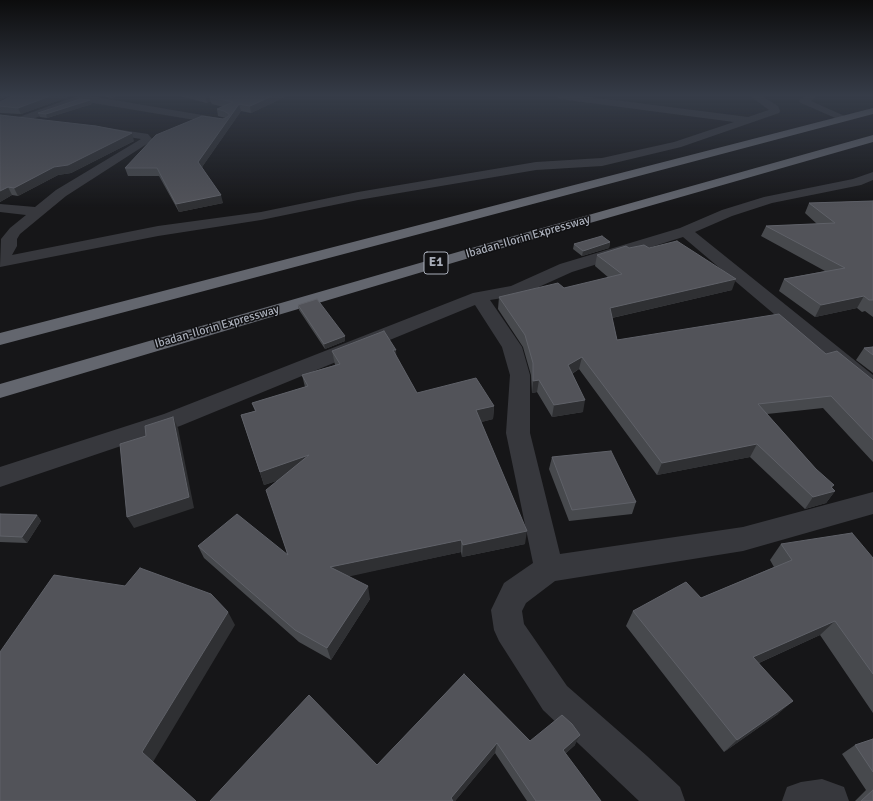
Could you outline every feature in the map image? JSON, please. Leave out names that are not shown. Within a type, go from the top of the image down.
[{"type":"highway","points":[[0,339],[785,133]]},
{"type":"highway","name":"Ibadan-Ilorin Expressway","points":[[0,391],[516,240],[873,138]]},
{"type":"street","points":[[0,262],[9,246],[9,239],[38,212],[61,193],[147,140],[144,136],[127,133]]},
{"type":"street","points":[[0,262],[158,231],[261,216],[358,196],[536,166],[602,162],[714,133]]},
{"type":"street","points":[[0,477],[172,420],[479,297],[515,291],[566,268],[685,231],[727,214],[769,200],[856,182],[873,176]]},
{"type":"street","points":[[0,208],[38,212]]},
{"type":"street","points":[[685,231],[873,386]]},
{"type":"street","points":[[479,297],[512,347],[520,375],[518,433],[549,569]]},
{"type":"street","points":[[666,801],[634,769],[555,698],[510,630],[506,610],[516,593],[549,569],[743,539],[873,504]]},
{"type":"street","points":[[800,801],[822,798],[830,801]]},
{"type":"building","points":[[0,133],[131,133],[68,165],[54,167],[14,188],[8,187],[0,191]]},
{"type":"building","points":[[160,133],[218,133],[198,162],[221,195],[176,204],[157,168],[125,168],[156,135]]},
{"type":"building","points":[[873,201],[873,300],[869,300],[864,296],[821,305],[784,279],[845,268],[766,226],[835,223],[809,203]]},
{"type":"building","points":[[602,236],[610,242],[583,251],[574,244]]},
{"type":"building","points":[[677,241],[736,279],[610,308],[617,340],[779,314],[826,354],[837,351],[873,380],[873,440],[831,396],[758,404],[816,469],[834,485],[831,487],[835,491],[813,497],[757,444],[662,463],[582,357],[568,365],[585,400],[554,405],[539,380],[533,381],[533,363],[525,335],[499,297],[558,283],[564,288],[622,274],[597,255],[626,246],[629,248],[644,245],[649,248]]},
{"type":"building","points":[[317,299],[345,336],[324,344],[298,305]]},
{"type":"building","points":[[384,331],[396,350],[393,350],[417,393],[476,378],[494,406],[476,410],[527,531],[463,545],[461,540],[330,567],[368,586],[327,648],[295,630],[198,546],[237,514],[288,555],[266,490],[309,455],[260,472],[241,415],[256,411],[252,403],[308,386],[302,375],[340,364],[332,351]]},
{"type":"building","points":[[873,347],[873,355],[864,348]]},
{"type":"building","points":[[173,417],[189,497],[127,517],[120,444],[146,436],[145,426]]},
{"type":"building","points":[[611,451],[636,502],[572,510],[552,457]]},
{"type":"building","points":[[0,514],[37,515],[22,537],[0,536]]},
{"type":"building","points":[[852,533],[873,558],[873,674],[835,621],[753,657],[793,701],[737,740],[633,611],[686,582],[701,598],[792,560],[781,544]]},
{"type":"building","points":[[140,568],[211,594],[228,612],[142,752],[196,801],[0,801],[0,652],[54,575],[125,586]]},
{"type":"building","points":[[464,674],[530,741],[562,715],[572,724],[580,735],[563,750],[601,801],[536,801],[497,743],[451,798],[453,801],[210,801],[309,695],[377,765]]},
{"type":"building","points":[[873,739],[873,772],[855,745]]},
{"type":"building","points":[[873,790],[873,801],[861,801]]}]
